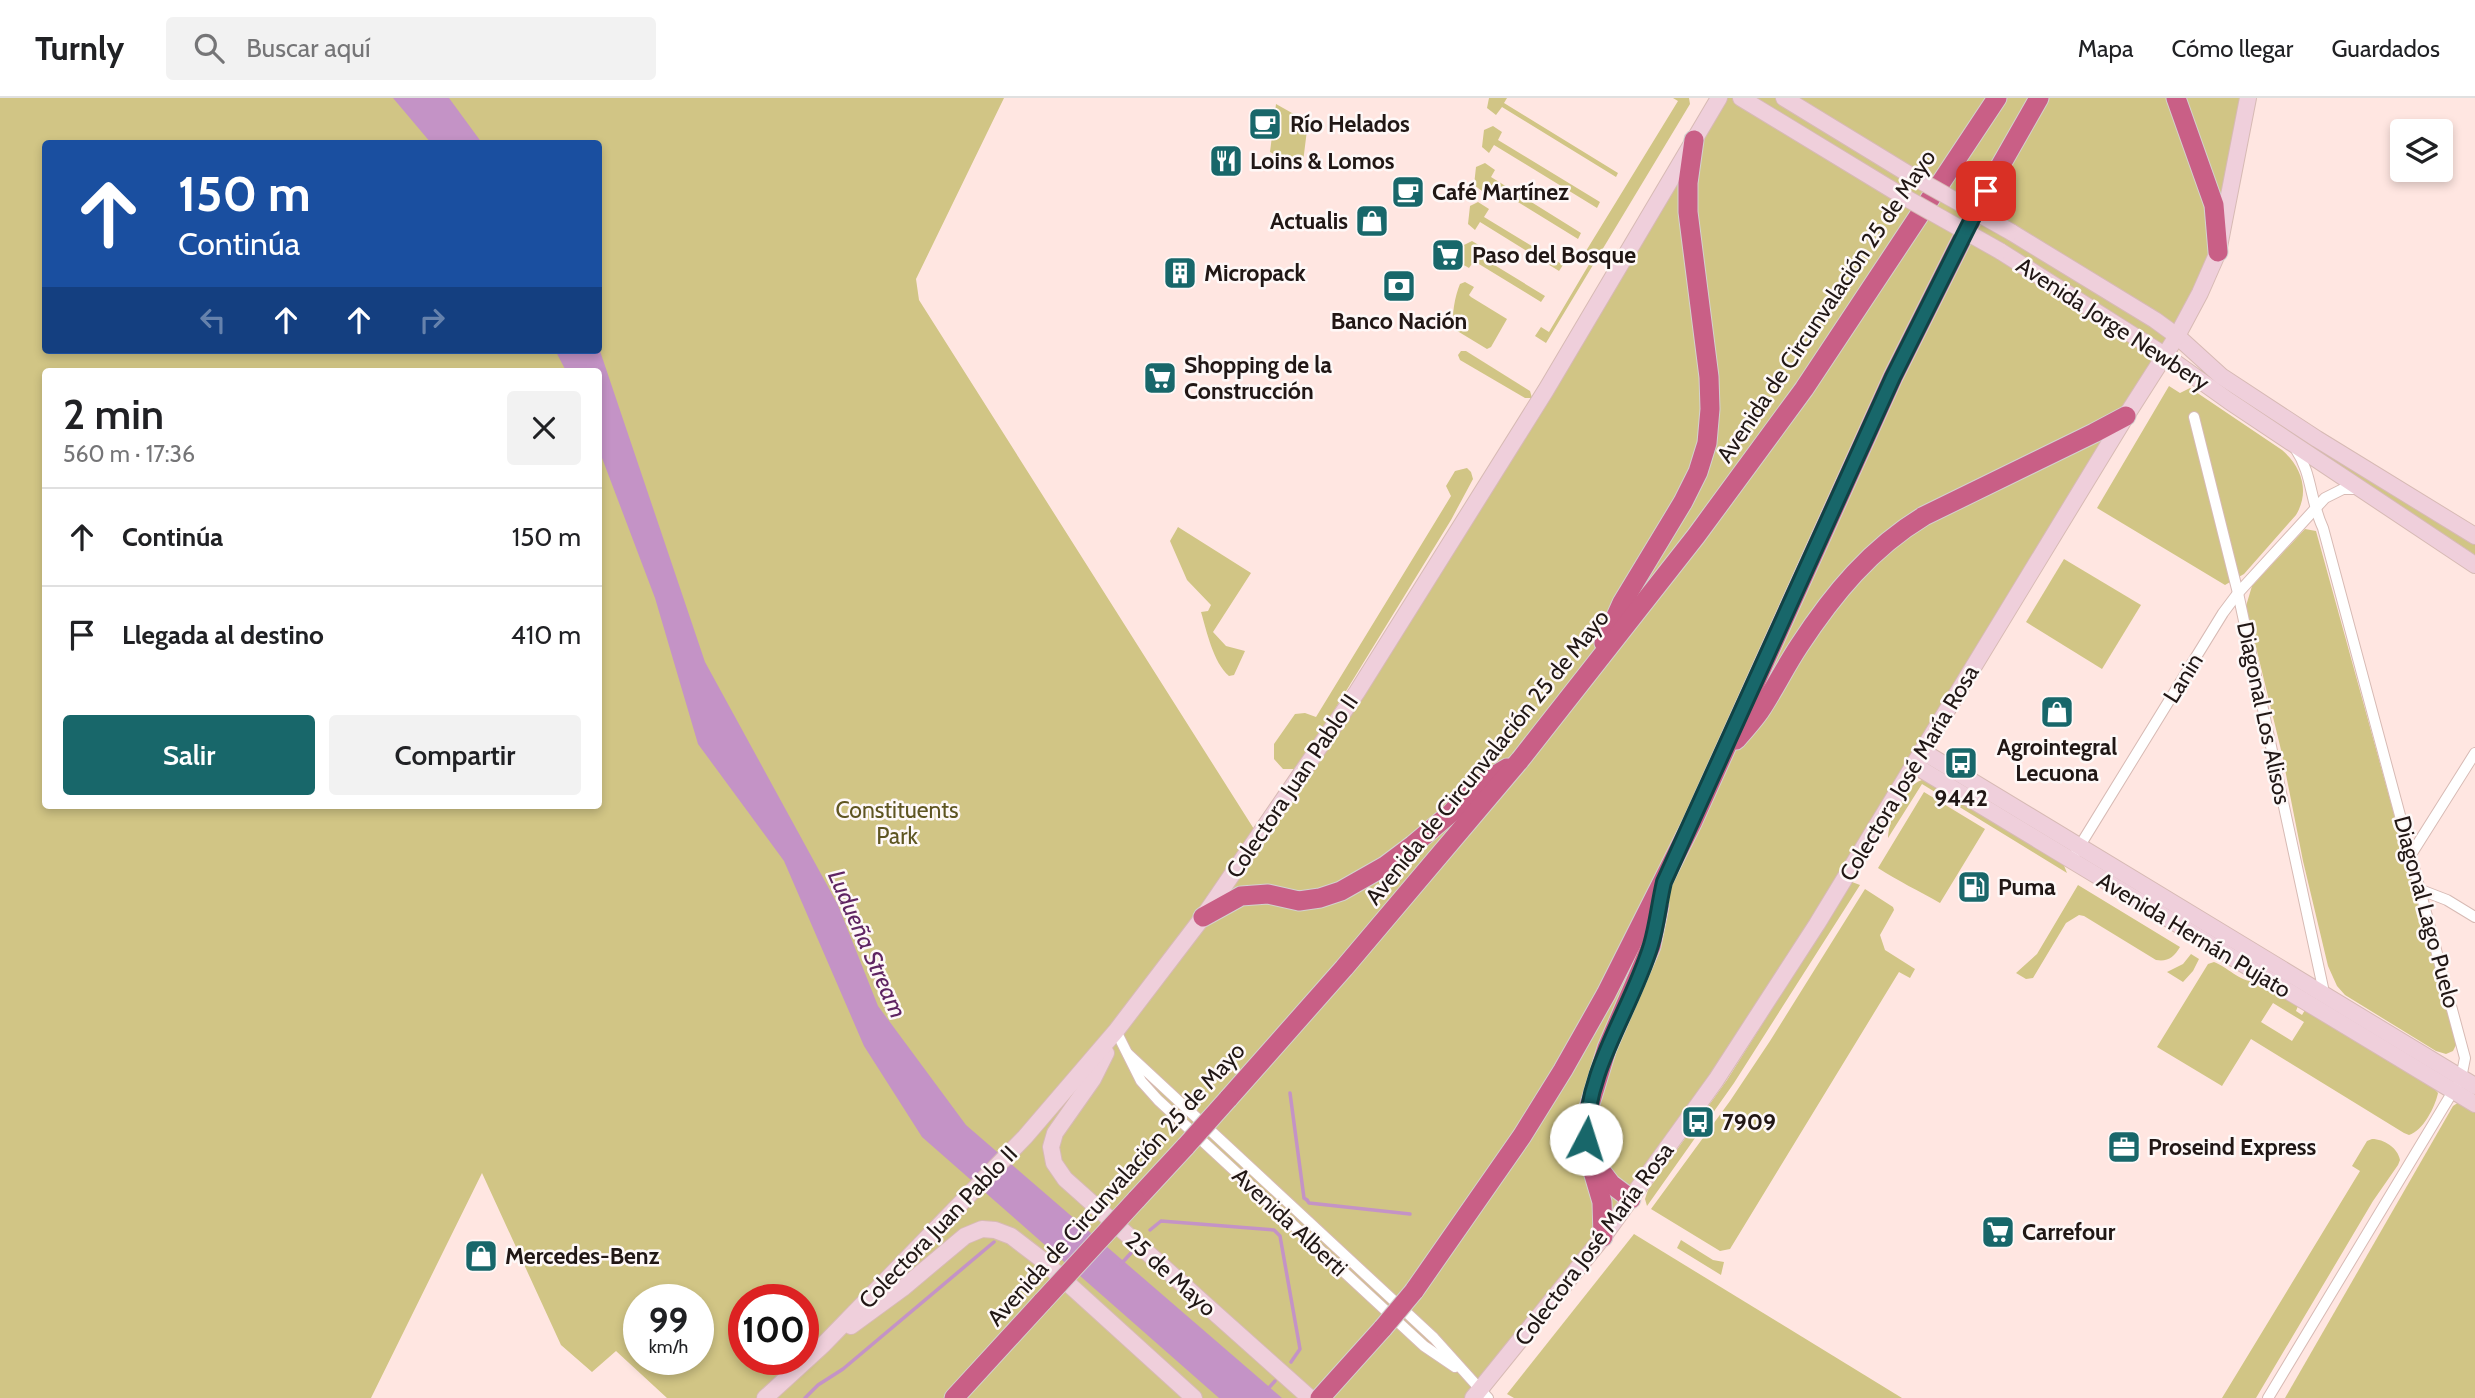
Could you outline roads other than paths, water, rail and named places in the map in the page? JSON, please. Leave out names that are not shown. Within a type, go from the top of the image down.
[{"type":"highway","name":"Avenida de Circunvalación 25 de Mayo","points":[[954,1398],[1186,1146],[1344,968],[1589,674],[1696,536],[1804,389],[1997,98]]},
{"type":"highway","points":[[1320,1398],[1414,1291],[1522,1136],[1606,994],[1664,882],[1893,377],[1986,191],[2039,98]]},
{"type":"highway","points":[[2176,98],[2214,205],[2218,252]]},
{"type":"highway","points":[[1589,674],[1622,603],[1684,502],[1707,443],[1709,377],[1688,212],[1688,183],[1694,140]]},
{"type":"highway","points":[[1720,760],[1760,712],[1824,610],[1850,577],[1898,532],[1924,516],[2126,416]]},
{"type":"highway","points":[[1203,916],[1241,896],[1268,894],[1299,901],[1341,891],[1385,866],[1451,813],[1474,788],[1520,760]]},
{"type":"highway","points":[[1603,1237],[1602,1202],[1587,1151],[1586,1117],[1594,1088],[1651,946],[1664,882]]},
{"type":"highway","points":[[1587,1151],[1604,1176],[1630,1199]]},
{"type":"main road","name":"Colectora Juan Pablo II","points":[[765,1398],[824,1344],[1025,1137],[1116,1031],[1203,916],[1286,799],[1357,692],[1546,390],[1719,98]]},
{"type":"main road","name":"Avenida Jorge Newbery","points":[[1741,98],[1899,194],[2000,251],[2166,356],[2475,565]]},
{"type":"main road","name":"Avenida Jorge Newbery","points":[[1784,98],[2155,320],[2232,384],[2475,536]]},
{"type":"main road","name":"Colectora José María Rosa","points":[[1477,1395],[1603,1237],[1724,1069],[1817,924],[2126,416],[2166,356],[2200,293],[2218,252],[2248,98]]},
{"type":"main road","name":"Avenida Hernán Pujato","points":[[1918,758],[2463,1085],[2475,1104]]},
{"type":"main road","name":"25 de Mayo","points":[[1116,1031],[1093,1079],[1055,1133],[1051,1147],[1054,1163],[1065,1179],[1310,1398]]},
{"type":"main road","points":[[824,1344],[903,1288],[965,1236],[982,1228],[1011,1236],[1041,1259],[1194,1398]]},
{"type":"street","name":"Diagonal Los Alisos","points":[[2194,416],[2238,593],[2321,1002]]},
{"type":"street","name":"Diagonal Lago Puelo","points":[[2292,443],[2310,477],[2314,509],[2326,541],[2412,853],[2465,1059],[2463,1085]]},
{"type":"street","points":[[2314,509],[2334,492],[2361,488]]},
{"type":"street","name":"Lanin","points":[[2076,853],[2223,613],[2314,509]]},
{"type":"street","points":[[2412,853],[2475,753]]},
{"type":"street","points":[[2421,890],[2447,900],[2475,917]]},
{"type":"street","name":"Avenida Alberti","points":[[1116,1031],[1141,1081],[1209,1148],[1424,1346],[1469,1375],[1477,1395]]},
{"type":"street","points":[[2268,1398],[2463,1085]]},
{"type":"waterway","points":[[1290,1093],[1304,1198],[1307,1200]]},
{"type":"waterway","points":[[1307,1200],[1309,1203],[1410,1214]]},
{"type":"waterway","points":[[1150,1230],[1161,1221],[1274,1230],[1280,1236],[1300,1349],[1291,1362]]},
{"type":"waterway","points":[[805,1398],[994,1242]]},
{"type":"waterway","points":[[1121,1264],[1131,1253]]},
{"type":"waterway","points":[[1267,1390],[1275,1381]]},
{"type":"place","name":"Río Helados","points":[[1265,124]]},
{"type":"place","name":"Loins & Lomos","points":[[1226,161]]},
{"type":"place","name":"Café Martínez","points":[[1408,192]]},
{"type":"place","name":"Actualis","points":[[1372,221]]},
{"type":"place","name":"Paso del Bosque","points":[[1448,255]]},
{"type":"place","name":"Micropack","points":[[1180,273]]},
{"type":"place","name":"Banco Nación","points":[[1399,286]]},
{"type":"place","name":"Shopping de la Construcción","points":[[1160,378]]},
{"type":"place","name":"Agrointegral Lecuona","points":[[2057,712]]},
{"type":"place","name":"9442","points":[[1961,763]]},
{"type":"place","name":"Puma","points":[[1974,887]]},
{"type":"place","name":"7909","points":[[1698,1122]]},
{"type":"place","name":"Proseind Express","points":[[2124,1147]]},
{"type":"place","name":"Carrefour","points":[[1998,1232]]},
{"type":"place","name":"Mercedes-Benz","points":[[481,1256]]},
{"type":"park label","name":"Constituents Park","points":[[897,823]]},
{"type":"water label","name":"Ludueña Stream","points":[[867,944]]}]
